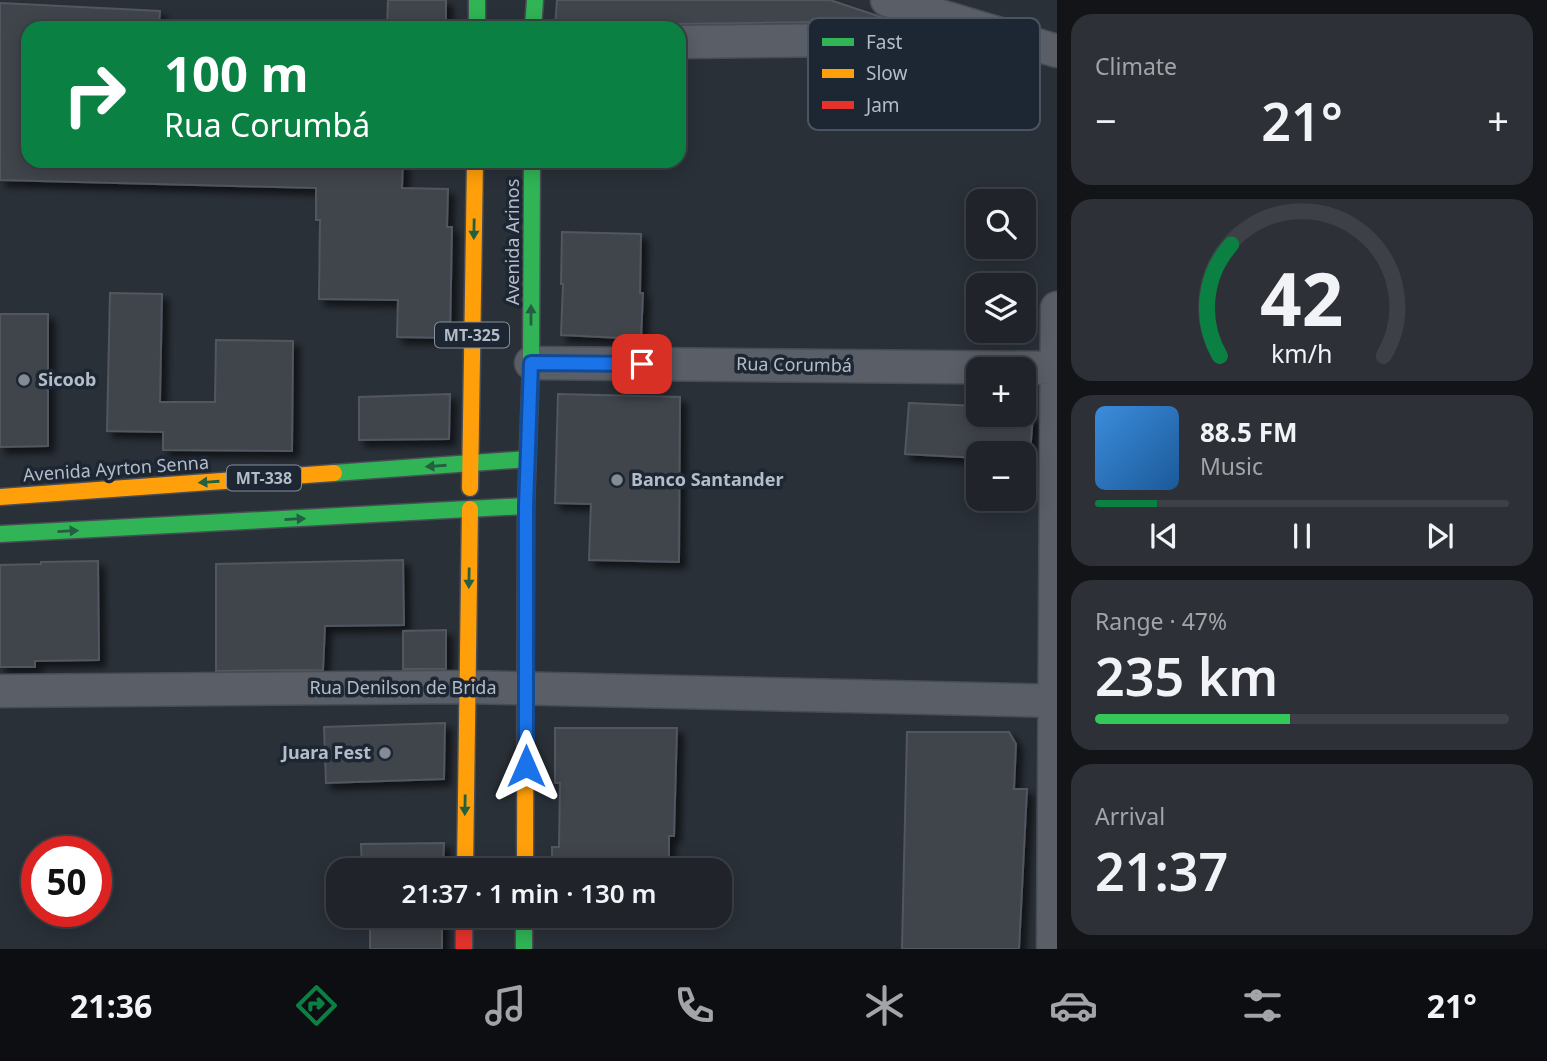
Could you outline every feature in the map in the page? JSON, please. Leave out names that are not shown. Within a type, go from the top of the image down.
[{"type":"main road","points":[[477,0],[477,21]]},
{"type":"main road","points":[[534,21],[535,0]]},
{"type":"main road","name":"MT-325","points":[[465,858],[475,168]]},
{"type":"main road","name":"Avenida Arinos","points":[[525,858],[526,506],[531,363],[532,168]]},
{"type":"main road","name":"Avenida Ayrton Senna","points":[[0,534],[249,500],[470,464],[528,458]]},
{"type":"main road","name":"Avenida Ayrton Senna","points":[[0,497],[249,500],[470,509],[526,506]]},
{"type":"main road","points":[[464,928],[464,949]]},
{"type":"main road","points":[[524,928],[524,949]]},
{"type":"street","points":[[887,0],[946,18]]},
{"type":"street","points":[[686,42],[808,40]]},
{"type":"street","points":[[1040,46],[1057,51]]},
{"type":"street","points":[[1053,949],[1057,308]]},
{"type":"street","name":"Rua Corumbá","points":[[531,363],[1056,368]]},
{"type":"street","name":"Rua Denilson de Brida","points":[[0,691],[466,687],[1056,701]]},
{"type":"building","points":[[388,0],[446,0],[446,21],[387,21]]},
{"type":"building","points":[[557,0],[830,0],[884,18],[808,18],[808,22],[686,24],[686,21],[556,21]]},
{"type":"building","points":[[0,3],[160,11],[159,21],[21,21],[21,168],[403,168],[402,188],[448,189],[447,227],[452,227],[450,338],[397,337],[398,300],[319,299],[320,220],[316,220],[316,188],[0,180]]},
{"type":"building","points":[[562,232],[641,234],[641,339],[561,335]]},
{"type":"building","points":[[110,293],[162,294],[160,402],[215,402],[216,340],[293,341],[292,451],[163,450],[163,432],[107,431]]},
{"type":"building","name":"Sicoob","points":[[0,314],[48,314],[48,446],[0,447]]},
{"type":"building","points":[[450,394],[449,439],[359,440],[359,397]]},
{"type":"building","points":[[558,394],[680,397],[679,562],[589,560],[591,504],[555,503]]},
{"type":"building","points":[[909,403],[966,405],[966,427],[1032,427],[1031,441],[966,441],[966,457],[905,454]]},
{"type":"building","points":[[403,560],[404,625],[325,626],[323,670],[216,671],[216,564]]},
{"type":"building","points":[[98,561],[99,660],[35,661],[35,667],[0,667],[0,565]]},
{"type":"building","points":[[446,630],[446,669],[403,669],[403,631]]},
{"type":"building","name":"Juara Fest","points":[[445,723],[444,779],[326,783],[324,727]]},
{"type":"building","points":[[555,728],[677,728],[674,836],[669,836],[669,858],[552,858],[552,847],[559,847],[560,783],[555,783]]},
{"type":"building","points":[[907,732],[1009,732],[1016,744],[1014,789],[1027,789],[1019,949],[902,949]]},
{"type":"building","points":[[444,843],[443,858],[362,858],[361,844]]},
{"type":"building","points":[[370,928],[442,928],[442,949],[370,949]]},
{"type":"traffic: fast","points":[[477,0],[477,21]]},
{"type":"traffic: fast","points":[[534,21],[535,0]]},
{"type":"traffic: fast","points":[[0,534],[526,506],[531,363],[532,168]]},
{"type":"traffic: fast","points":[[334,473],[528,459]]},
{"type":"traffic: fast","points":[[524,928],[524,949]]},
{"type":"traffic: slow","points":[[470,488],[475,168]]},
{"type":"traffic: slow","points":[[0,497],[334,473]]},
{"type":"traffic: slow","points":[[525,858],[526,506]]},
{"type":"traffic: slow","points":[[465,858],[470,509]]},
{"type":"traffic: jam","points":[[464,928],[464,949]]},
{"type":"place","name":"Sicoob","points":[[24,380]]},
{"type":"place","name":"Banco Santander","points":[[617,480]]},
{"type":"place","name":"Juara Fest","points":[[385,753]]},
{"type":"route","points":[[526,766],[526,506],[531,363],[642,364]]}]
